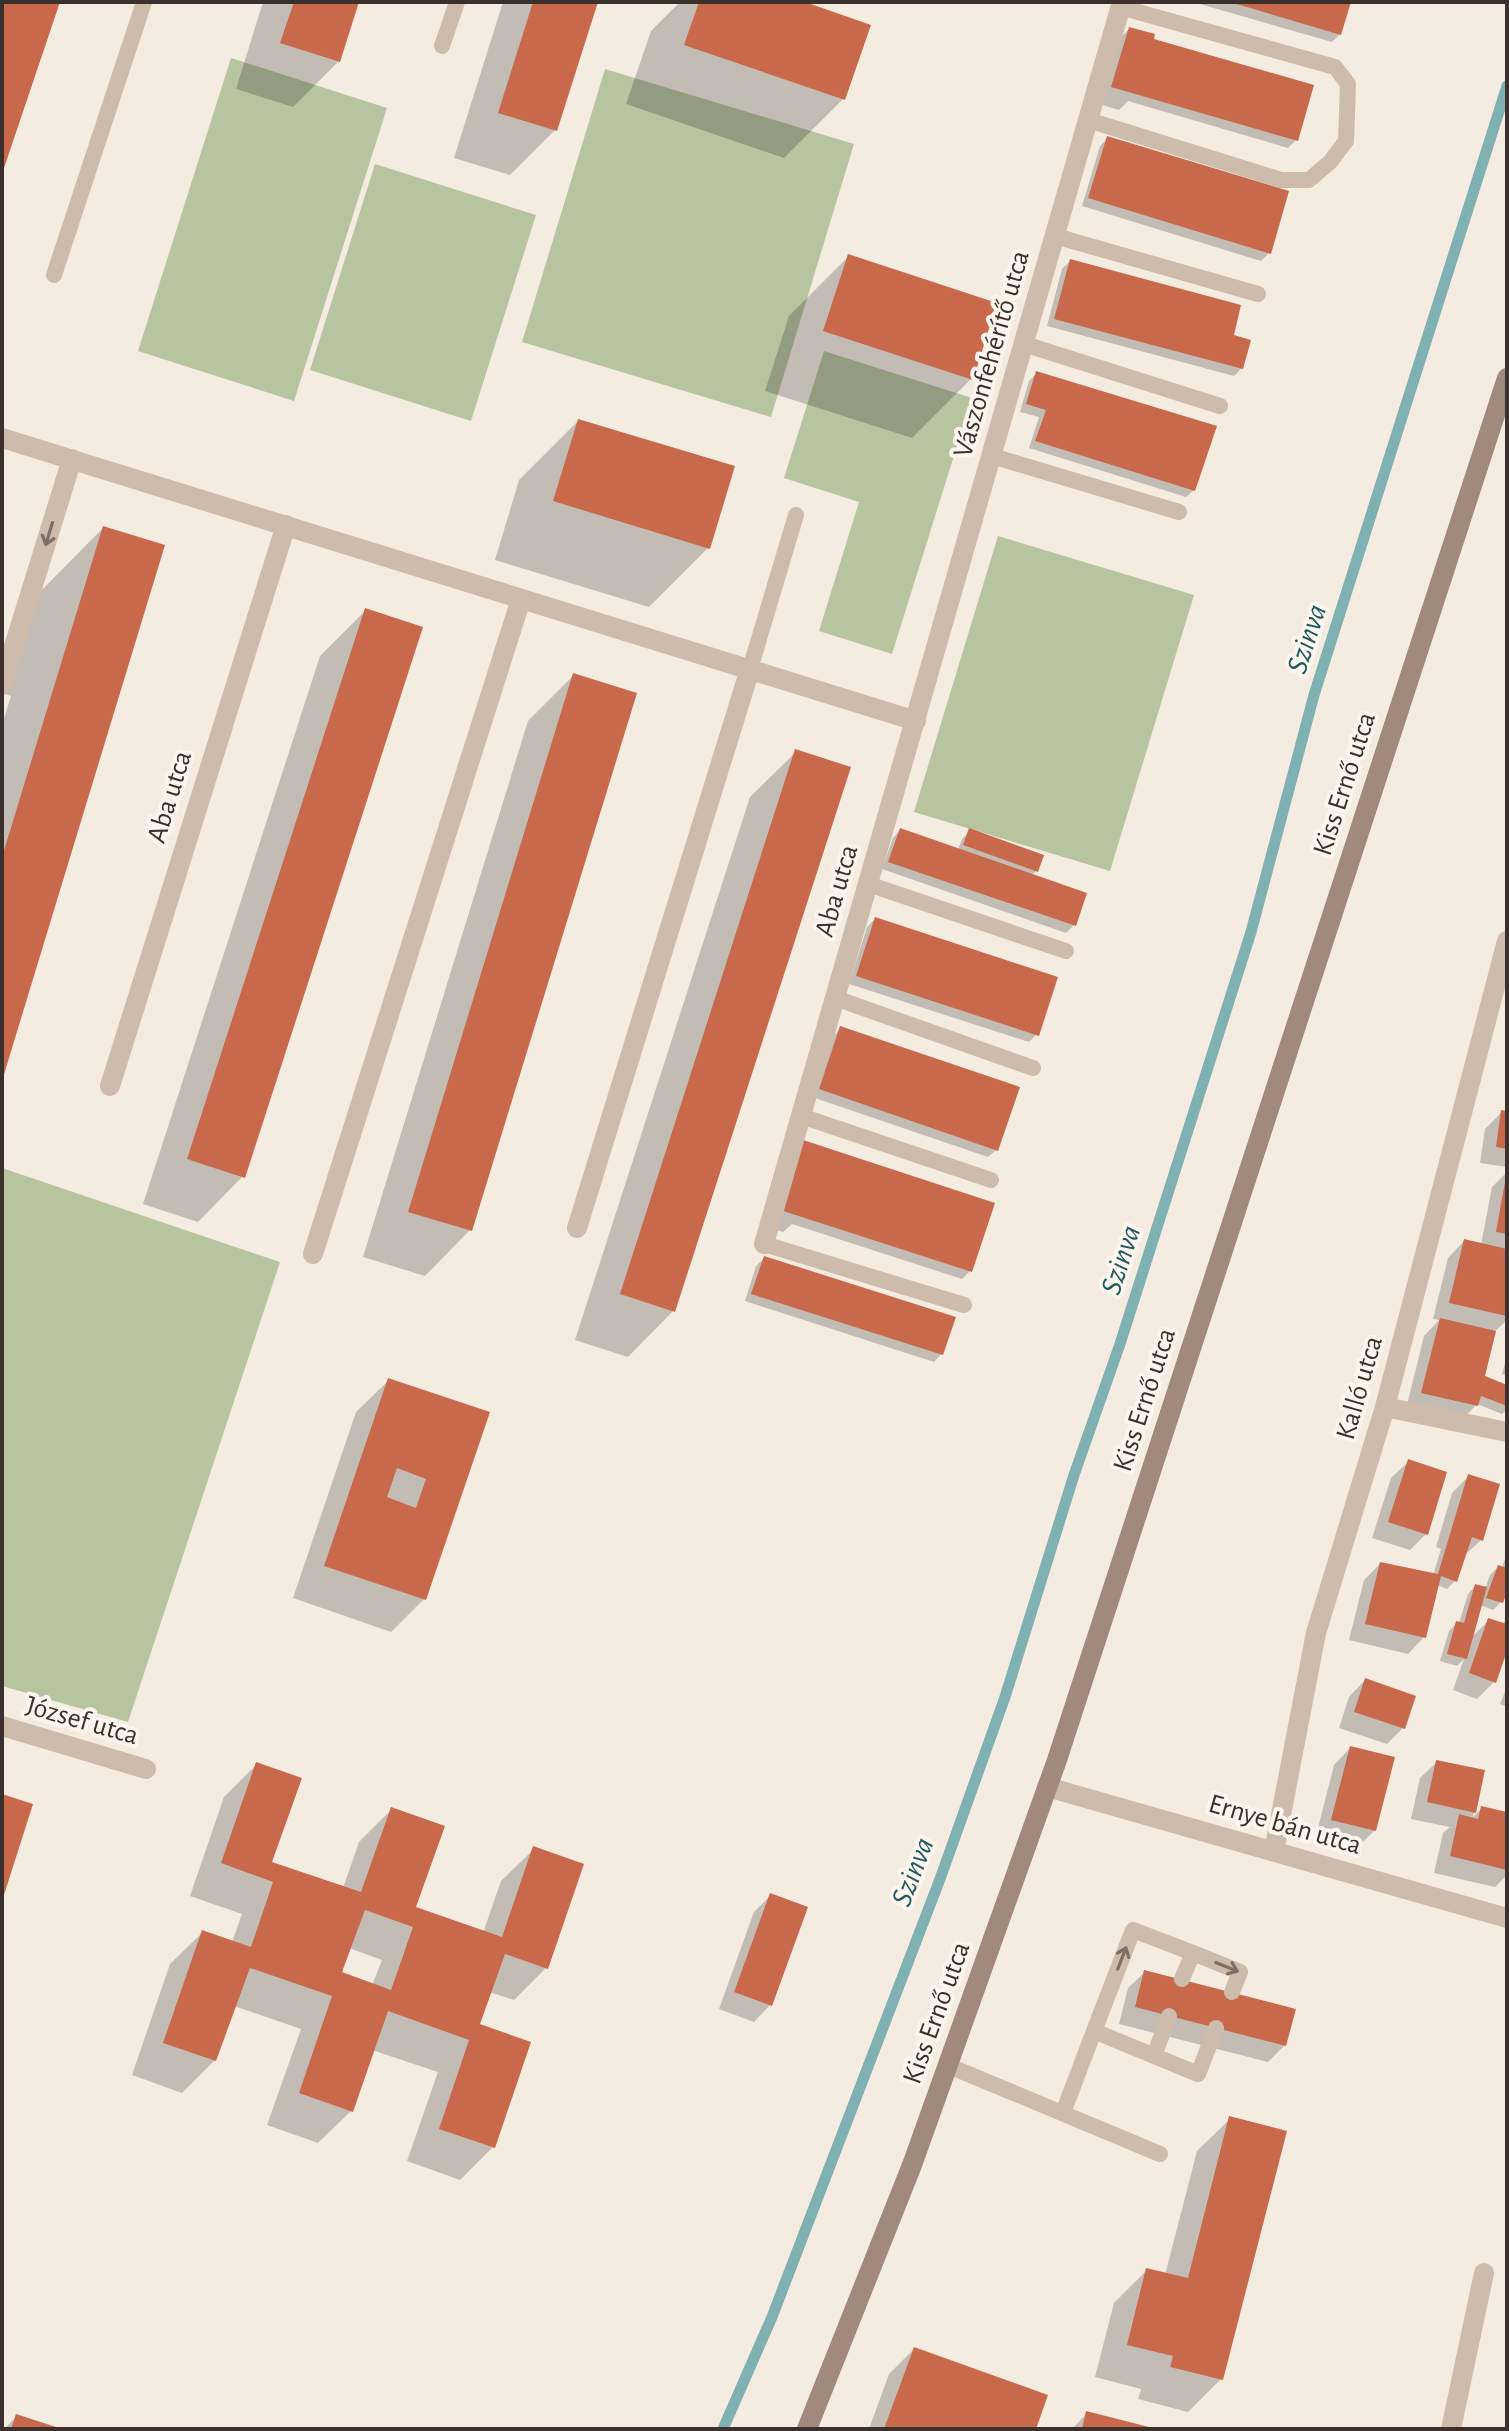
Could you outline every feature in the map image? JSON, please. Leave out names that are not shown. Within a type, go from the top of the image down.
[{"type":"street","name":"Vászonfehérítő utca","points":[[916,721],[1121,5]]},
{"type":"street","name":"Kiss Ernő utca","points":[[807,2429],[912,2165],[1047,1787],[1507,378]]},
{"type":"street","points":[[2,438],[916,721]]},
{"type":"street","points":[[2,685],[72,459]]},
{"type":"street","name":"Aba utca","points":[[110,1086],[286,525]]},
{"type":"street","points":[[313,1254],[521,599]]},
{"type":"street","points":[[577,1228],[750,669]]},
{"type":"street","name":"Aba utca","points":[[764,1244],[916,721]]},
{"type":"street","name":"Kalló utca","points":[[1274,1851],[1316,1633],[1385,1407],[1507,941]]},
{"type":"street","points":[[1385,1407],[1507,1432]]},
{"type":"street","name":"József utca","points":[[2,1726],[146,1769]]},
{"type":"street","name":"Ernye bán utca","points":[[1047,1787],[1507,1918]]},
{"type":"street","points":[[1451,2429],[1484,2273]]},
{"type":"lane","points":[[54,275],[144,2]]},
{"type":"lane","points":[[442,46],[457,2]]},
{"type":"lane","points":[[1088,120],[1281,180],[1309,180],[1330,162],[1346,141],[1348,84],[1335,67],[1121,5]]},
{"type":"lane","points":[[1055,236],[1258,294]]},
{"type":"lane","points":[[1024,344],[1220,406]]},
{"type":"lane","points":[[992,456],[1179,512]]},
{"type":"lane","points":[[750,669],[796,515]]},
{"type":"lane","points":[[868,884],[1066,951]]},
{"type":"lane","points":[[835,998],[1033,1068]]},
{"type":"lane","points":[[801,1116],[991,1180]]},
{"type":"lane","points":[[764,1244],[964,1305]]},
{"type":"lane","points":[[1063,2113],[1133,1930],[1240,1972],[1232,1992]]},
{"type":"lane","points":[[1182,1979],[1193,1953]]},
{"type":"lane","points":[[1154,2056],[1169,2016]]},
{"type":"lane","points":[[1094,2031],[1198,2074],[1216,2028]]},
{"type":"lane","points":[[949,2066],[1160,2154]]},
{"type":"green space","points":[[231,58],[387,108],[294,401],[138,351]]},
{"type":"green space","points":[[605,69],[854,144],[771,417],[522,342]]},
{"type":"green space","points":[[375,164],[536,215],[471,421],[310,370]]},
{"type":"green space","points":[[824,351],[972,398],[892,654],[819,631],[859,502],[784,478]]},
{"type":"green space","points":[[998,536],[1194,595],[1110,871],[914,812]]},
{"type":"green space","points":[[2,1168],[280,1262],[128,1722],[2,1686]]},
{"type":"building","points":[[2,2],[60,2],[3,171],[2,171]]},
{"type":"building","points":[[294,2],[359,2],[340,62],[280,43]]},
{"type":"building","points":[[533,2],[598,2],[557,131],[498,113]]},
{"type":"building","points":[[699,2],[805,2],[871,25],[845,100],[684,45]]},
{"type":"building","points":[[1230,2],[1351,2],[1341,35]]},
{"type":"building","points":[[1129,27],[1155,34],[1154,39],[1314,85],[1298,141],[1111,87]]},
{"type":"building","points":[[1107,136],[1289,191],[1271,254],[1088,198]]},
{"type":"building","points":[[848,254],[997,303],[973,380],[823,331]]},
{"type":"building","points":[[1070,259],[1241,305],[1234,335],[1251,340],[1243,369],[1054,319]]},
{"type":"building","points":[[1036,371],[1217,426],[1195,491],[1035,441],[1046,410],[1026,404]]},
{"type":"building","points":[[578,419],[735,466],[710,549],[553,501]]},
{"type":"building","points":[[103,526],[165,545],[2,1081],[2,857]]},
{"type":"building","points":[[365,608],[423,627],[245,1178],[187,1159]]},
{"type":"building","points":[[573,673],[637,693],[472,1231],[408,1212]]},
{"type":"building","points":[[795,749],[851,767],[675,1312],[620,1294]]},
{"type":"building","points":[[900,828],[1087,893],[1076,926],[888,862]]},
{"type":"building","points":[[969,828],[1044,855],[1038,872],[963,845]]},
{"type":"building","points":[[875,917],[1058,977],[1039,1036],[856,976]]},
{"type":"building","points":[[840,1026],[1020,1087],[998,1151],[819,1089]]},
{"type":"building","points":[[1501,1110],[1507,1111],[1507,1149],[1496,1147]]},
{"type":"building","points":[[800,1139],[995,1203],[972,1272],[777,1209]]},
{"type":"building","points":[[1507,1182],[1507,1234],[1496,1232]]},
{"type":"building","points":[[1464,1239],[1507,1249],[1507,1316],[1449,1303]]},
{"type":"building","points":[[764,1256],[956,1317],[943,1355],[751,1294]]},
{"type":"building","points":[[1440,1318],[1496,1331],[1485,1376],[1507,1385],[1507,1406],[1481,1396],[1478,1406],[1421,1393]]},
{"type":"building","points":[[388,1378],[490,1412],[426,1600],[324,1566]],"holes":[[[397,1468],[426,1479],[416,1508],[387,1497]]]},
{"type":"building","points":[[1408,1459],[1447,1472],[1428,1535],[1388,1522]]},
{"type":"building","points":[[1468,1474],[1500,1484],[1483,1541],[1472,1537],[1457,1582],[1441,1576],[1426,1638],[1365,1624],[1380,1562],[1438,1574]]},
{"type":"building","points":[[1498,1565],[1507,1568],[1507,1592],[1503,1603],[1486,1598]]},
{"type":"building","points":[[1475,1584],[1487,1587],[1467,1659],[1447,1654],[1456,1621],[1464,1623]]},
{"type":"building","points":[[1488,1618],[1507,1624],[1507,1651],[1496,1683],[1469,1673]]},
{"type":"building","points":[[1365,1678],[1416,1696],[1405,1729],[1354,1712]]},
{"type":"building","points":[[1350,1746],[1395,1757],[1376,1831],[1331,1820]]},
{"type":"building","points":[[1436,1760],[1485,1770],[1476,1813],[1427,1802]]},
{"type":"building","points":[[256,1762],[302,1778],[272,1862],[361,1892],[391,1807],[445,1826],[416,1907],[502,1937],[533,1846],[584,1864],[548,1969],[505,1954],[480,2024],[531,2042],[495,2148],[439,2129],[469,2040],[388,2011],[353,2112],[299,2093],[332,1996],[250,1968],[216,2061],[163,2043],[202,1930],[251,1947],[273,1882],[221,1863]],"holes":[[[365,1910],[413,1927],[391,1990],[342,1972]]]},
{"type":"building","points":[[2,1794],[33,1804],[3,1898],[2,1898]]},
{"type":"building","points":[[1481,1806],[1507,1812],[1507,1870],[1450,1856],[1459,1814],[1478,1819]]},
{"type":"building","points":[[770,1893],[808,1907],[772,2006],[734,1992]]},
{"type":"building","points":[[1144,1970],[1296,2009],[1286,2046],[1135,2007]]},
{"type":"building","points":[[1229,2116],[1287,2131],[1223,2380],[1170,2367],[1173,2356],[1127,2345],[1146,2268],[1188,2278]]},
{"type":"building","points":[[914,2347],[1048,2395],[1036,2429],[884,2429]]},
{"type":"building","points":[[1086,2411],[1153,2428],[1153,2429],[1082,2429]]},
{"type":"building","points":[[16,2414],[59,2428],[59,2429],[11,2429]]},
{"type":"waterway","name":"Szinva","points":[[723,2429],[772,2317],[940,1879],[1005,1697],[1251,932],[1314,695],[1507,86]]}]
